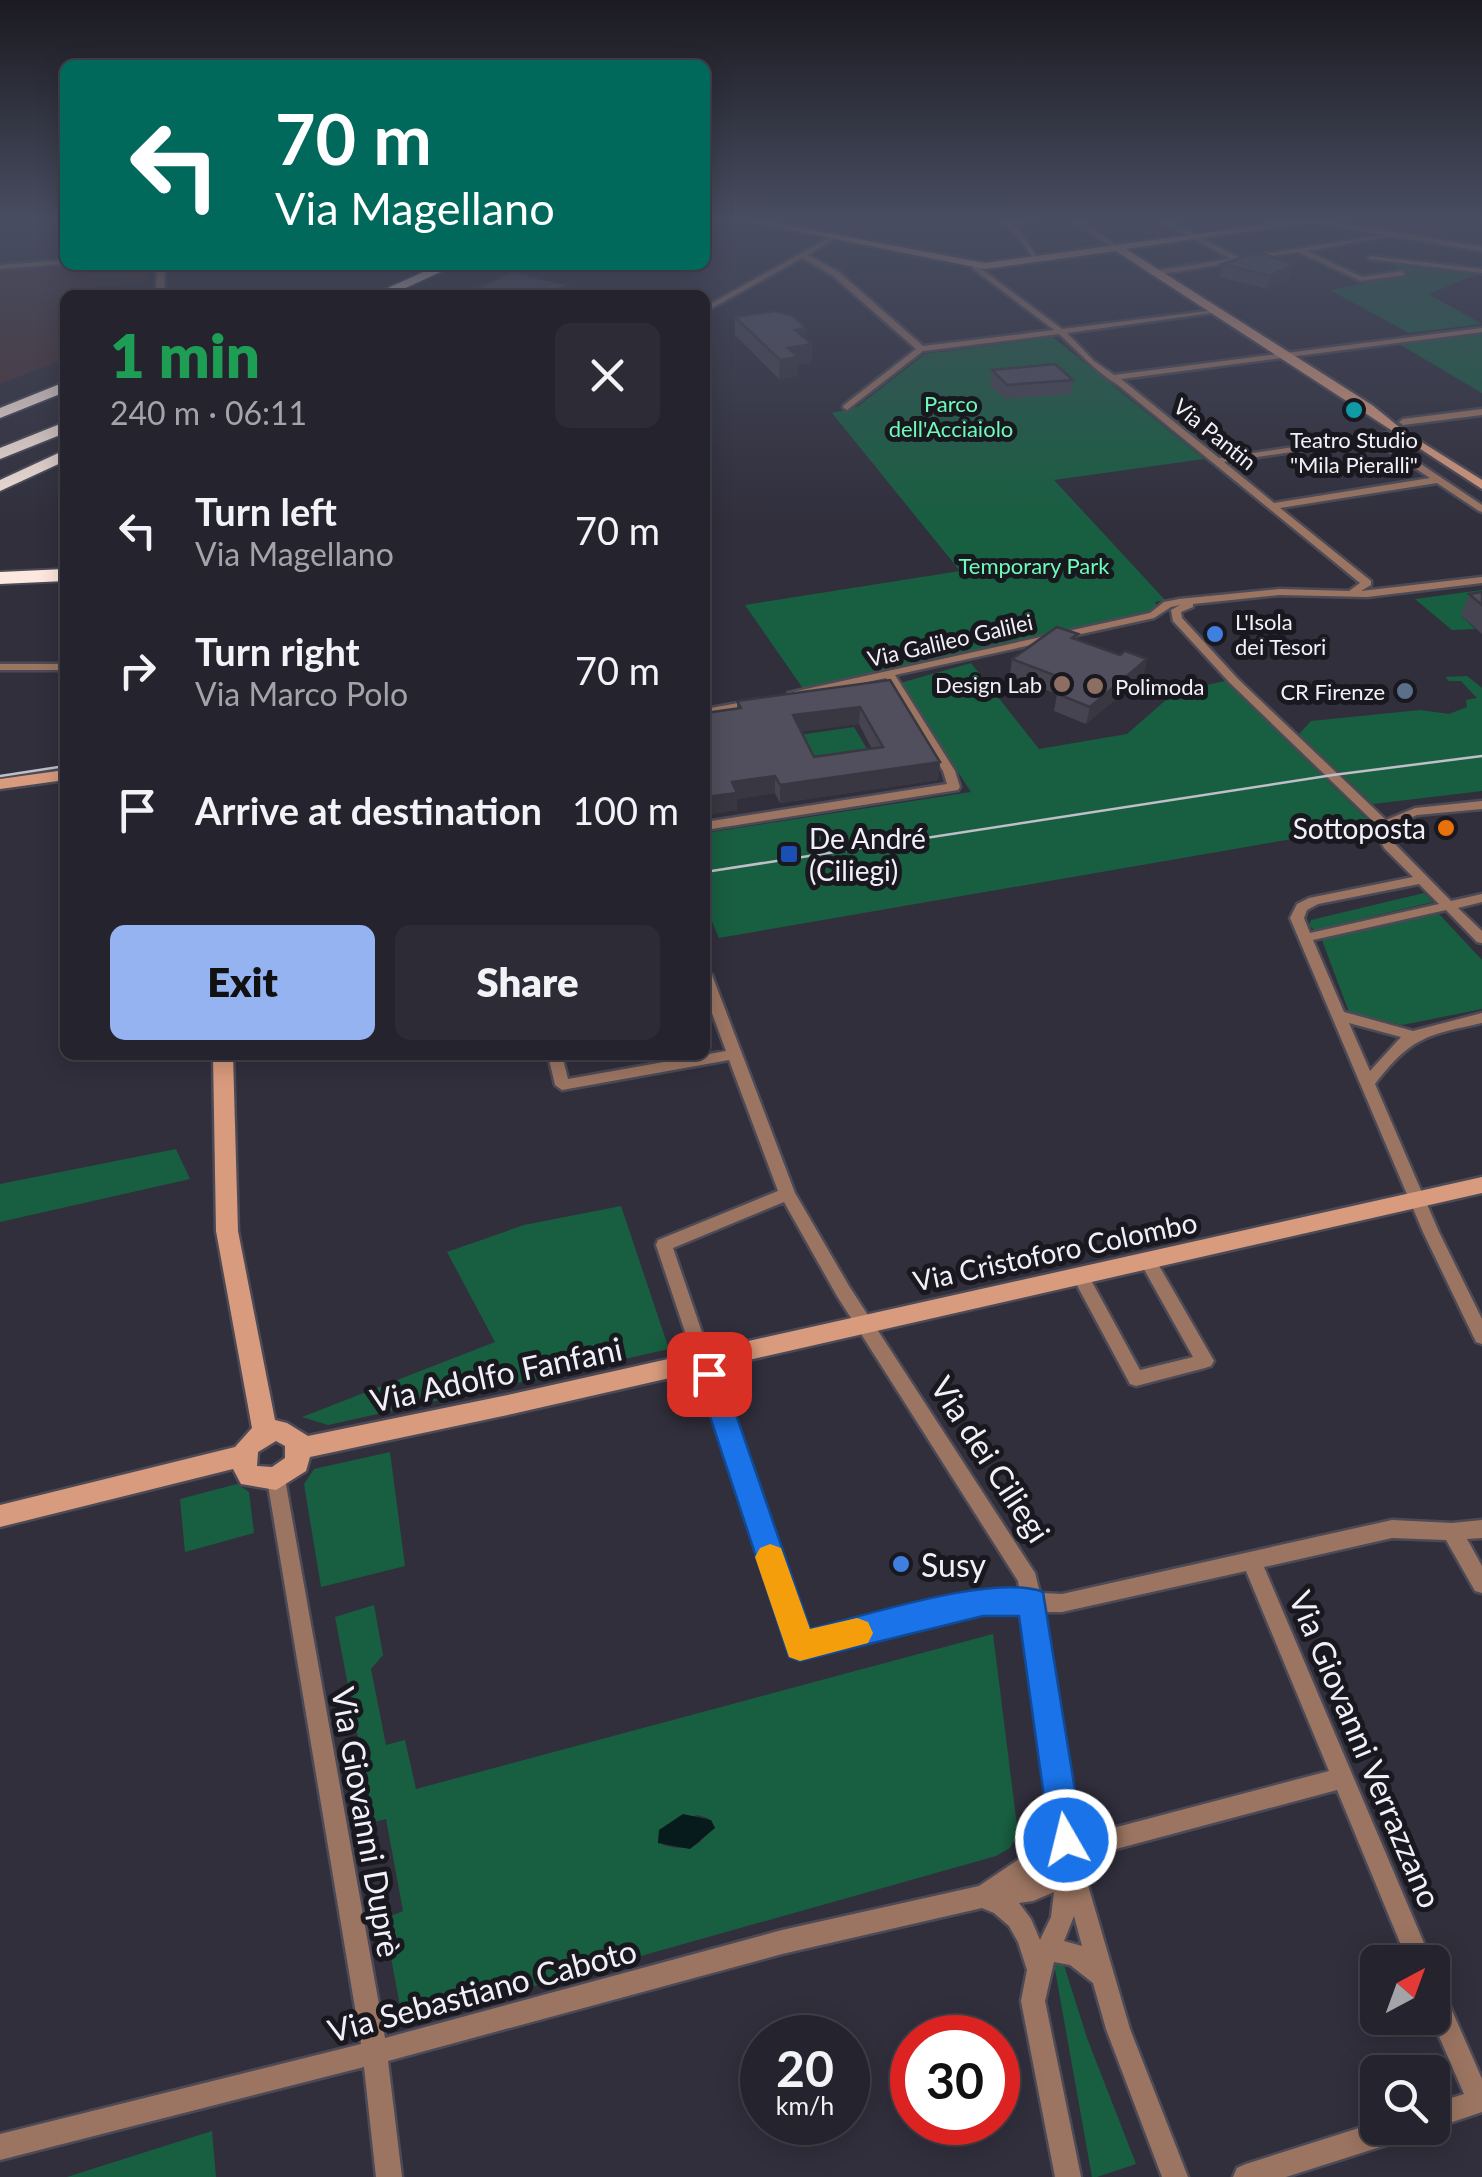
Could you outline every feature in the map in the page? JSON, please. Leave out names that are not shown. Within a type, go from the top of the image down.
[{"type":"highway","points":[[0,413],[60,388]]},
{"type":"highway","points":[[0,426],[60,411]]},
{"type":"highway","points":[[0,454],[60,429]]},
{"type":"highway","points":[[0,466],[60,440]]},
{"type":"highway","points":[[0,486],[60,458]]},
{"type":"highway","points":[[0,568],[60,565]]},
{"type":"highway","points":[[0,577],[60,575]]},
{"type":"street","points":[[890,322],[921,349]]},
{"type":"street","name":"Via Pantin","points":[[1045,322],[1366,583],[1349,592]]},
{"type":"street","points":[[847,407],[921,349],[1140,322]]},
{"type":"street","points":[[1231,322],[1482,477]]},
{"type":"street","points":[[1110,378],[1482,330]]},
{"type":"street","points":[[1216,461],[1374,437],[1482,412]]},
{"type":"street","points":[[1405,430],[1482,421]]},
{"type":"street","points":[[1405,430],[1482,486]]},
{"type":"street","points":[[1374,437],[1482,510]]},
{"type":"street","points":[[1272,506],[1438,480]]},
{"type":"street","name":"Via Galileo Galilei","points":[[780,698],[1154,614],[1170,603],[1280,592],[1378,592],[1482,580]]},
{"type":"street","points":[[1202,602],[1181,607],[1176,617],[1234,682],[1384,825]]},
{"type":"street","points":[[0,667],[60,666]]},
{"type":"street","points":[[710,825],[954,787],[950,771],[889,674]]},
{"type":"street","points":[[710,711],[762,701]]},
{"type":"street","points":[[0,784],[60,776]]},
{"type":"street","points":[[1384,825],[1409,814],[1482,804]]},
{"type":"street","points":[[1384,825],[1383,837],[1388,845],[1482,939]]},
{"type":"street","points":[[1422,879],[1308,902],[1297,918],[1418,1202],[1482,1337]]},
{"type":"street","points":[[1305,938],[1482,898]]},
{"type":"street","name":"Via dei Ciliegi","points":[[710,989],[787,1194],[864,1324],[1018,1559],[1032,1602],[1069,1860]]},
{"type":"street","points":[[1341,1016],[1410,1035]]},
{"type":"street","points":[[1369,1082],[1392,1049],[1410,1035],[1482,1018]]},
{"type":"street","points":[[710,1027],[724,1024]]},
{"type":"street","points":[[710,1058],[735,1054]]},
{"type":"street","points":[[223,1060],[226,1231],[265,1432]]},
{"type":"street","points":[[557,1060],[562,1085],[702,1060]]},
{"type":"street","name":"Via Cristoforo Colombo","points":[[705,1361],[1482,1185]]},
{"type":"street","points":[[787,1194],[664,1245],[800,1646],[983,1602],[1062,1603],[1392,1528],[1482,1530]]},
{"type":"street","points":[[1080,1276],[1136,1379],[1205,1361],[1148,1262]]},
{"type":"street","name":"Via Adolfo Fanfani","points":[[300,1448],[705,1361]]},
{"type":"street","points":[[0,1516],[243,1456],[252,1441],[265,1432],[294,1435],[300,1448],[297,1463],[276,1479],[250,1476],[243,1456]]},
{"type":"street","name":"Via Giovanni Duprè","points":[[276,1479],[375,2052],[388,2177]]},
{"type":"street","points":[[1452,1532],[1482,1584]]},
{"type":"street","name":"Via Giovanni Verrazzano","points":[[1252,1561],[1413,1945]]},
{"type":"street","name":"Via Sebastiano Caboto","points":[[0,2148],[782,1942],[1043,1886],[1058,1877],[1069,1860],[1098,1843],[1344,1778]]},
{"type":"street","points":[[1068,2177],[1033,2010],[1044,1960],[1066,1904],[1069,1860]]},
{"type":"street","points":[[1069,1860],[1100,1974],[1175,2177]]},
{"type":"street","points":[[981,1898],[1012,1910],[1044,1960]]},
{"type":"street","points":[[1044,1960],[1076,1955],[1100,1974]]},
{"type":"street","points":[[1450,2032],[1480,2101],[1450,2110]]},
{"type":"street","points":[[1246,2177],[1360,2140]]},
{"type":"shaded area","points":[[0,322],[60,322],[60,361],[0,384]]},
{"type":"shaded area","points":[[683,1814],[711,1820],[715,1828],[690,1849],[658,1843],[659,1830]]},
{"type":"green space","points":[[1388,322],[1482,324],[1409,333]]},
{"type":"green space","points":[[1482,334],[1482,393],[1399,344]]},
{"type":"green space","points":[[1053,337],[1204,459],[1054,480],[1165,600],[1155,602],[1155,612],[804,690],[745,605],[960,571],[832,413],[857,407],[925,354]]},
{"type":"green space","points":[[1482,590],[1482,613],[1461,615],[1475,629],[1452,630],[1415,599]]},
{"type":"green space","points":[[971,663],[1039,749],[1127,734],[1175,692],[1225,681],[1373,825],[719,938],[710,917],[710,832],[971,792],[900,683]]},
{"type":"green space","points":[[1467,676],[1482,688],[1482,791],[1373,804],[1299,734],[1311,721],[1420,710],[1449,714],[1467,707],[1466,700],[1477,698],[1461,681],[1445,677]]},
{"type":"green space","points":[[854,727],[874,761],[818,770],[799,735]]},
{"type":"green space","points":[[1424,893],[1433,902],[1314,930],[1309,925],[1311,920]]},
{"type":"green space","points":[[1438,913],[1482,960],[1482,1009],[1402,1025],[1349,1012],[1322,940]]},
{"type":"green space","points":[[176,1149],[190,1179],[0,1222],[0,1184]]},
{"type":"green space","points":[[621,1206],[669,1349],[328,1425],[302,1417],[495,1342],[447,1252],[524,1225]]},
{"type":"green space","points":[[390,1452],[405,1566],[321,1587],[304,1484],[314,1469]]},
{"type":"green space","points":[[237,1484],[249,1492],[254,1533],[185,1552],[180,1499]]},
{"type":"green space","points":[[374,1605],[383,1655],[371,1669],[386,1745],[405,1740],[416,1789],[993,1634],[1018,1834],[1010,1848],[996,1856],[403,2023],[384,1919],[403,1911],[386,1819],[374,1822],[335,1617]],"holes":[[[697,1815],[708,1818],[700,1842],[681,1848],[663,1845],[659,1830]]]},
{"type":"green space","points":[[1063,1962],[1087,2038],[1136,2164],[1097,2177],[1092,2177],[1054,1964]]},
{"type":"green space","points":[[212,2131],[216,2177],[67,2177]]},
{"type":"building","points":[[740,322],[799,322],[806,328],[795,330],[812,344],[788,348],[798,357],[780,360]]},
{"type":"building","points":[[1055,364],[1073,380],[1007,385],[992,370]]},
{"type":"building","points":[[1482,592],[1482,605],[1469,594]]},
{"type":"building","points":[[1057,627],[1078,634],[1072,638],[1120,655],[1125,651],[1147,659],[1090,707],[1057,694],[1072,682],[1012,659]]},
{"type":"building","points":[[890,680],[940,762],[780,785],[775,776],[732,782],[737,793],[710,796],[710,712],[741,708],[737,701]],"holes":[[[860,707],[883,747],[814,757],[793,715]]]},
{"type":"tram line","points":[[710,871],[1333,775],[1482,756]]},
{"type":"tram line","points":[[0,776],[60,767]]},
{"type":"slow traffic","points":[[770,1557],[800,1646],[857,1633]]},
{"type":"place","name":"Teatro Studio \"Mila Pieralli\"","points":[[1354,410]]},
{"type":"place","name":"L'Isola dei Tesori","points":[[1215,634]]},
{"type":"place","name":"Design Lab","points":[[1062,684]]},
{"type":"place","name":"Polimoda","points":[[1095,686]]},
{"type":"place","name":"CR Firenze","points":[[1405,691]]},
{"type":"place","name":"Sottoposta","points":[[1446,828]]},
{"type":"place","name":"De André (Ciliegi)","points":[[789,854]]},
{"type":"place","name":"Susy","points":[[901,1564]]},
{"type":"route","points":[[709,1374],[800,1646],[983,1602],[1032,1602],[1066,1840]]},
{"type":"park label","name":"Parco dell'Acciaiolo","points":[[951,416]]},
{"type":"park label","name":"Temporary Park","points":[[1034,565]]}]
